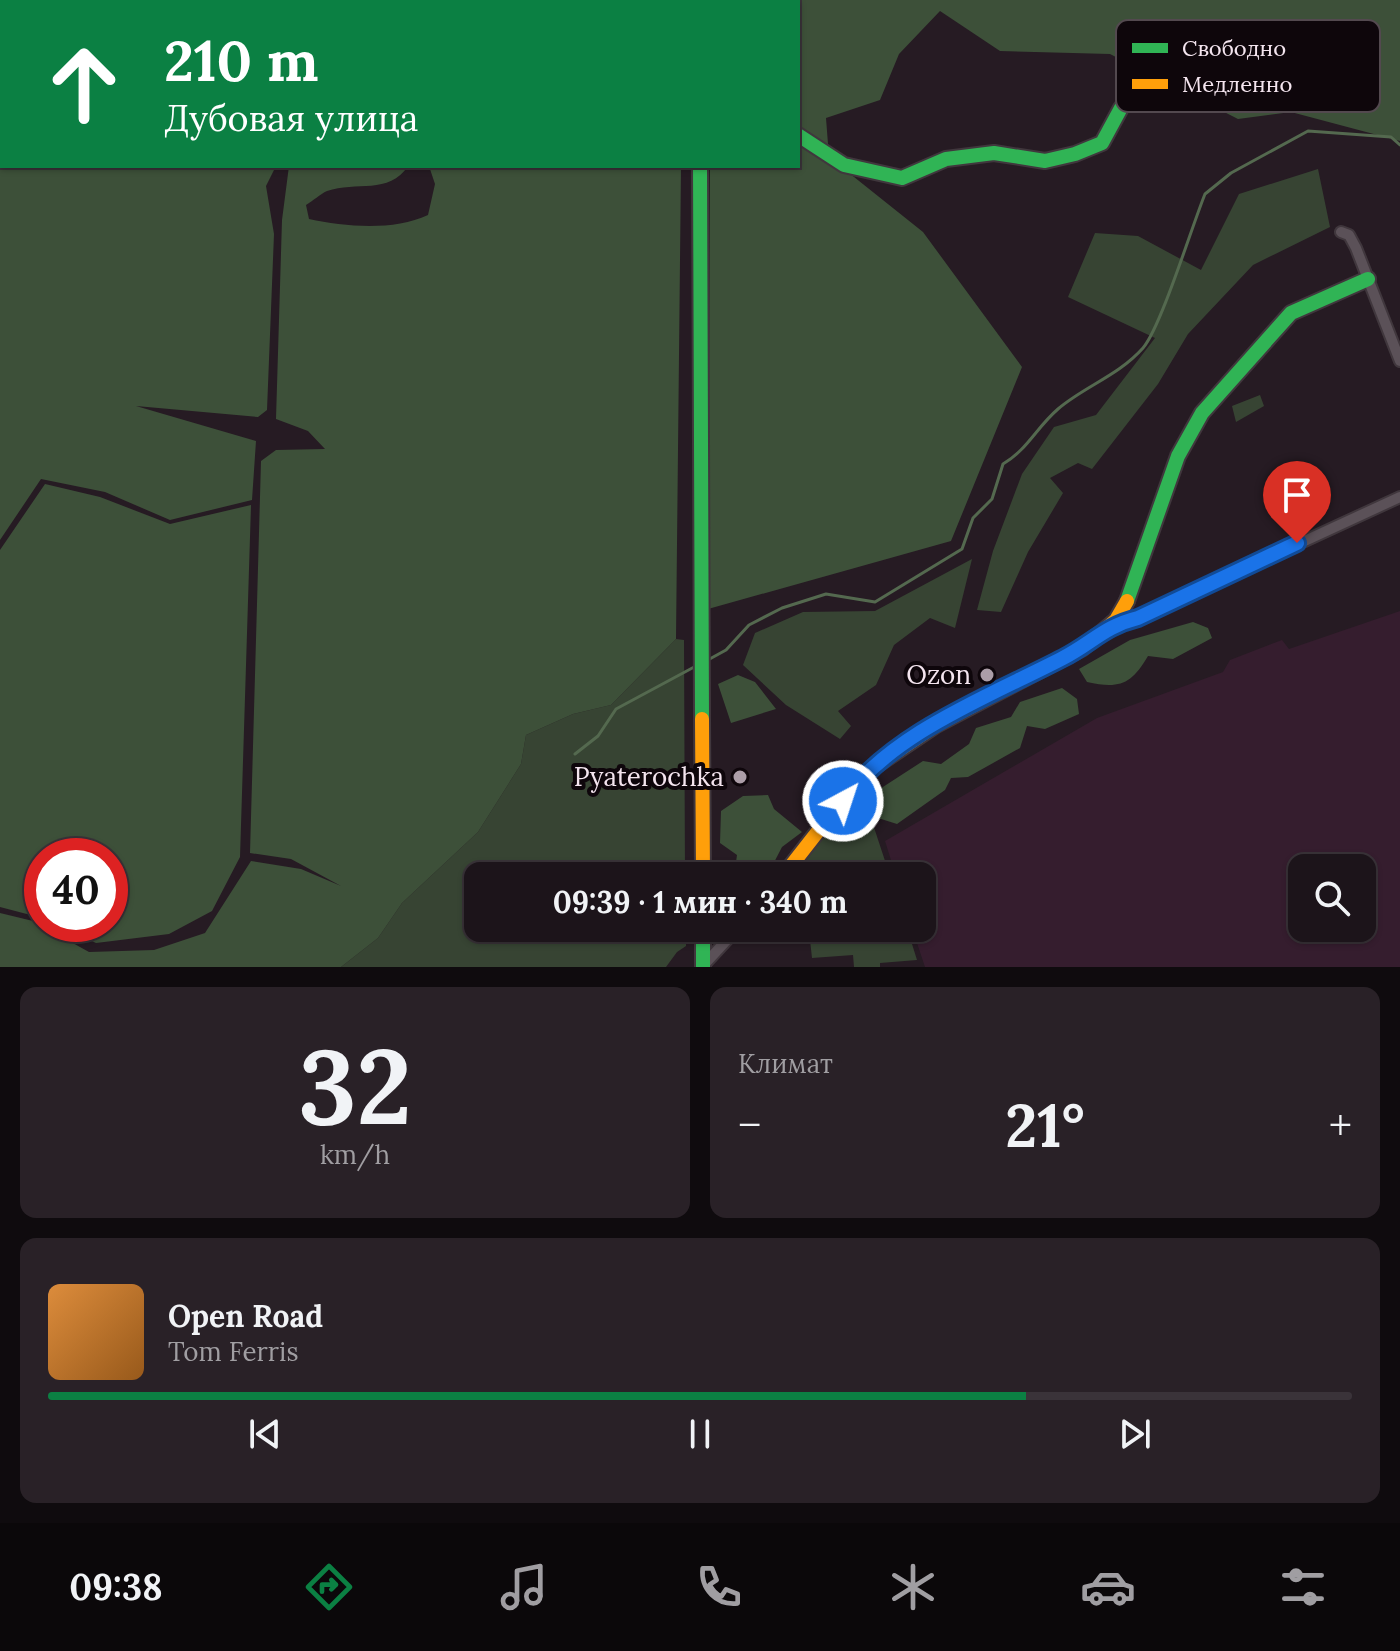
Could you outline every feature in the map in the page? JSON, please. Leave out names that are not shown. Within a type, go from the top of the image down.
[{"type":"street","points":[[800,136],[844,165],[889,179],[902,178],[946,159],[994,153],[1045,161],[1075,154],[1102,143],[1119,112]]},
{"type":"street","points":[[700,168],[703,862]]},
{"type":"street","points":[[1341,232],[1349,235],[1400,361]]},
{"type":"street","points":[[1114,624],[1126,604],[1178,456],[1202,413],[1291,313],[1318,298],[1368,279]]},
{"type":"street","points":[[794,862],[862,775],[914,737],[1068,655],[1114,624],[1138,618],[1400,497]]},
{"type":"street","points":[[702,967],[703,942]]},
{"type":"street","points":[[702,967],[725,942]]},
{"type":"shaded area","points":[[1400,611],[1400,967],[925,967],[917,942],[936,942],[936,862],[892,862],[885,841],[1097,718],[1223,672],[1230,660],[1282,640],[1289,649]]},
{"type":"green space","points":[[800,0],[1400,0],[1400,141],[1291,112],[1380,112],[1380,20],[1116,20],[1116,57],[1110,54],[1000,51],[940,11],[899,54],[880,100],[826,118],[829,157],[923,232],[1022,367],[951,541],[708,609],[710,168],[800,168]]},
{"type":"green space","points":[[1224,112],[1291,112],[1238,119]]},
{"type":"green space","points":[[0,168],[275,168],[266,186],[274,234],[267,410],[258,417],[136,406],[256,441],[252,500],[170,520],[105,492],[41,479],[0,540]]},
{"type":"green space","points":[[289,168],[406,168],[391,181],[327,191],[306,205],[309,219],[370,226],[400,224],[428,215],[435,184],[430,168],[681,168],[676,639],[611,705],[573,714],[526,735],[521,764],[478,832],[402,903],[378,938],[341,967],[0,967],[0,913],[24,919],[24,942],[71,942],[89,952],[154,950],[205,933],[251,861],[301,869],[341,886],[291,859],[250,853],[261,461],[276,450],[325,449],[308,431],[276,419],[282,220]]},
{"type":"green space","points":[[1318,169],[1330,227],[1253,265],[1188,334],[1158,384],[1092,469],[1078,463],[1050,478],[1063,493],[1028,552],[1001,612],[977,610],[993,551],[1022,474],[1054,427],[1096,415],[1155,338],[1068,297],[1095,233],[1138,236],[1201,270],[1239,194]]},
{"type":"green space","points":[[1260,395],[1264,406],[1236,422],[1232,406]]},
{"type":"green space","points":[[45,484],[100,497],[170,524],[251,505],[240,857],[212,911],[169,934],[128,939],[128,838],[24,838],[24,913],[0,907],[0,550]]},
{"type":"green space","points":[[972,559],[955,628],[930,618],[894,645],[876,685],[838,711],[851,726],[840,739],[786,705],[743,665],[755,633],[803,612],[875,611]]},
{"type":"green space","points":[[1193,622],[1208,628],[1212,638],[1173,659],[1148,656],[1136,673],[1123,682],[1108,685],[1087,682],[1079,669],[1130,640]]},
{"type":"green space","points":[[676,639],[684,640],[685,862],[464,862],[464,942],[686,942],[686,946],[666,967],[341,967],[378,938],[402,903],[478,832],[521,764],[526,735],[573,714],[611,705]]},
{"type":"green space","points":[[738,675],[755,682],[776,709],[731,723],[718,684]]},
{"type":"green space","points":[[1062,688],[1077,699],[1079,714],[1045,729],[1027,726],[1020,748],[968,777],[951,778],[945,790],[897,824],[878,818],[869,796],[923,761],[941,764],[969,744],[976,728],[1011,717],[1020,702]]},
{"type":"green space","points":[[862,791],[885,862],[804,862]]},
{"type":"green space","points":[[768,795],[774,809],[802,832],[782,847],[774,862],[736,862],[737,855],[720,843],[721,811],[743,796]]},
{"type":"green space","points":[[810,942],[911,942],[917,960],[880,963],[880,967],[854,967],[853,955],[812,958]]},
{"type":"waterway","points":[[706,661],[726,650],[749,625],[782,608],[826,594],[875,602],[962,549],[973,518],[992,499],[1003,464],[1019,452],[1058,409],[1123,366],[1143,348],[1167,298],[1205,194],[1231,173],[1308,131],[1391,137],[1400,145]]},
{"type":"waterway","points":[[575,754],[598,736],[616,709],[696,666]]},
{"type":"traffic: fast","points":[[800,136],[844,165],[902,178],[946,159],[994,153],[1045,161],[1075,154],[1102,143],[1119,112]]},
{"type":"traffic: fast","points":[[700,168],[702,719]]},
{"type":"traffic: fast","points":[[1127,601],[1178,456],[1202,413],[1291,313],[1368,279]]},
{"type":"traffic: fast","points":[[703,942],[703,967]]},
{"type":"traffic: slow","points":[[794,862],[862,775],[936,725],[1083,648],[1116,620],[1127,601]]},
{"type":"traffic: slow","points":[[702,719],[703,862]]},
{"type":"place","name":"Ozon","points":[[987,675]]},
{"type":"place","name":"Pyaterochka","points":[[740,777]]},
{"type":"route","points":[[843,801],[862,775],[914,737],[1068,655],[1114,624],[1138,618],[1297,543]]}]
